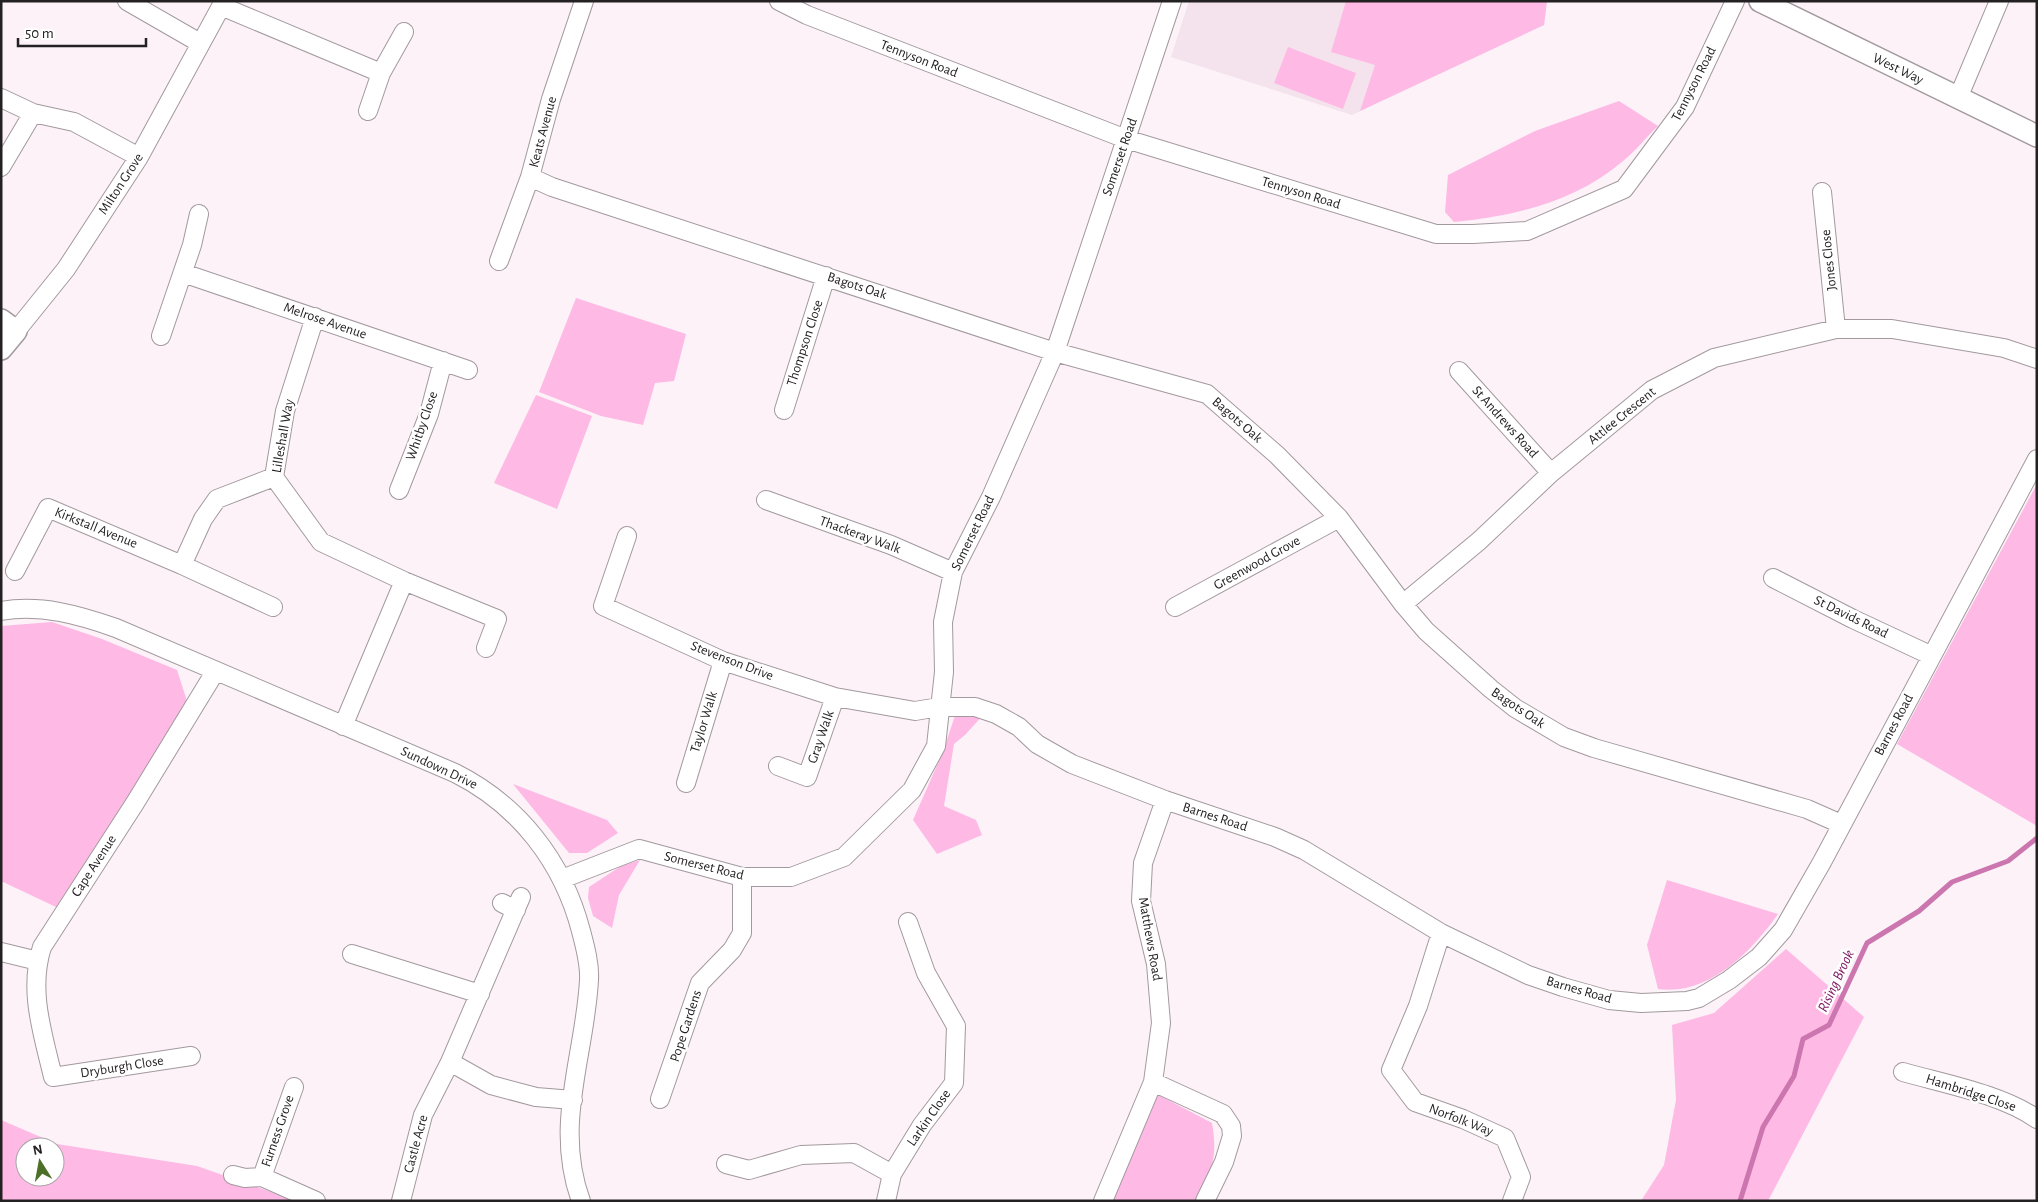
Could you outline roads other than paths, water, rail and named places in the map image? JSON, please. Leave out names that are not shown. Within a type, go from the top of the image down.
[{"type":"street","points":[[127,1],[200,43]]},
{"type":"street","name":"Keats Avenue","points":[[499,261],[530,177],[551,99],[584,1]]},
{"type":"street","name":"Tennyson Road","points":[[779,1],[810,8],[1126,139],[1436,234],[1528,231],[1624,189],[1684,107],[1735,1]]},
{"type":"street","name":"Somerset Road","points":[[562,879],[639,849],[742,877],[791,877],[844,856],[912,790],[936,746],[944,672],[943,622],[953,572],[991,497],[1055,352],[1172,1]]},
{"type":"street","name":"West Way","points":[[1760,1],[2037,136]]},
{"type":"street","points":[[1958,98],[1999,1]]},
{"type":"street","name":"Milton Grove","points":[[1,349],[9,326],[66,269],[139,157],[222,4],[382,73]]},
{"type":"street","points":[[368,111],[382,73],[404,32]]},
{"type":"street","points":[[1,98],[33,114],[74,122],[139,157]]},
{"type":"street","points":[[1,167],[33,114]]},
{"type":"street","name":"Bagots Oak","points":[[530,177],[552,187],[1055,352],[1207,394],[1277,455],[1339,518],[1403,604],[1426,631],[1490,689],[1515,708],[1564,737],[1690,777],[1807,809],[1841,824]]},
{"type":"street","name":"Jones Close","points":[[1822,192],[1836,329]]},
{"type":"street","points":[[161,336],[192,246],[199,214]]},
{"type":"street","name":"Melrose Avenue","points":[[183,273],[468,370]]},
{"type":"street","name":"Thompson Close","points":[[784,410],[826,276]]},
{"type":"street","name":"Lilleshall Way","points":[[314,317],[285,411],[274,477],[321,542],[404,581],[497,619],[486,648]]},
{"type":"street","name":"Attlee Crescent","points":[[1403,604],[1479,541],[1551,473],[1652,390],[1714,358],[1836,329],[1892,329],[2004,348],[2037,358]]},
{"type":"street","name":"Whitby Close","points":[[399,490],[429,414],[443,361]]},
{"type":"street","name":"St Andrews Road","points":[[1459,371],[1551,473]]},
{"type":"street","name":"Barnes Road","points":[[939,707],[975,707],[996,714],[1019,727],[1037,744],[1072,764],[1165,800],[1276,837],[1304,850],[1441,933],[1528,974],[1563,988],[1609,1000],[1648,1003],[1693,1000],[1729,980],[1759,958],[1783,930],[1822,862],[1930,656],[2037,459]]},
{"type":"street","points":[[182,565],[203,519],[218,499],[274,477]]},
{"type":"street","name":"Thackeray Walk","points":[[766,500],[891,545],[953,572]]},
{"type":"street","name":"Kirkstall Avenue","points":[[15,571],[48,508],[182,565],[273,607]]},
{"type":"street","name":"Greenwood Grove","points":[[1176,607],[1339,518]]},
{"type":"street","name":"Stevenson Drive","points":[[627,536],[603,606],[723,661],[834,697],[915,710],[939,707]]},
{"type":"street","name":"St Davids Road","points":[[1773,578],[1930,656]]},
{"type":"street","points":[[343,726],[404,581]]},
{"type":"street","name":"Sundown Drive","points":[[1,611],[57,610],[85,617],[477,784],[517,815],[539,841],[562,879],[577,915],[585,948],[589,978],[568,1130],[569,1157],[581,1201]]},
{"type":"street","name":"Taylor Walk","points":[[686,784],[723,661]]},
{"type":"street","name":"Cape Avenue","points":[[53,1077],[36,1002],[38,961],[42,947],[135,803],[215,672]]},
{"type":"street","name":"Gray Walk","points":[[778,766],[807,777],[834,697]]},
{"type":"street","name":"Matthews Road","points":[[1103,1201],[1153,1082],[1161,1022],[1156,964],[1141,901],[1143,863],[1165,800]]},
{"type":"street","name":"Pope Gardens","points":[[660,1099],[700,983],[732,950],[742,932],[742,877]]},
{"type":"street","name":"Castle Acre","points":[[401,1201],[423,1114],[450,1062],[480,994],[513,904]]},
{"type":"street","name":"Larkin Close","points":[[886,1201],[892,1174],[922,1125],[954,1083],[956,1026],[926,973],[908,922]]},
{"type":"street","name":"Norfolk Way","points":[[1441,933],[1418,1006],[1391,1070],[1415,1102],[1463,1119],[1505,1138],[1521,1177],[1512,1201]]},
{"type":"street","points":[[1,952],[38,961]]},
{"type":"street","points":[[352,954],[480,994]]},
{"type":"street","name":"Dryburgh Close","points":[[53,1077],[191,1056]]},
{"type":"street","points":[[450,1062],[491,1085],[536,1097],[573,1100]]},
{"type":"street","name":"Hambridge Close","points":[[1903,1072],[1970,1091],[2025,1111],[2037,1119]]},
{"type":"street","points":[[1153,1082],[1223,1114],[1231,1126],[1232,1136],[1224,1162],[1206,1201]]},
{"type":"street","name":"Furness Grove","points":[[294,1087],[262,1176],[316,1201]]},
{"type":"street","points":[[726,1164],[749,1170],[801,1155],[854,1153],[892,1174]]},
{"type":"street","points":[[233,1175],[245,1178],[262,1176]]},
{"type":"waterway","name":"Rising Brook","points":[[1740,1201],[1763,1127],[1794,1076],[1803,1039],[1829,1025],[1867,943],[1919,911],[1952,882],[2008,861],[2037,838]]}]
